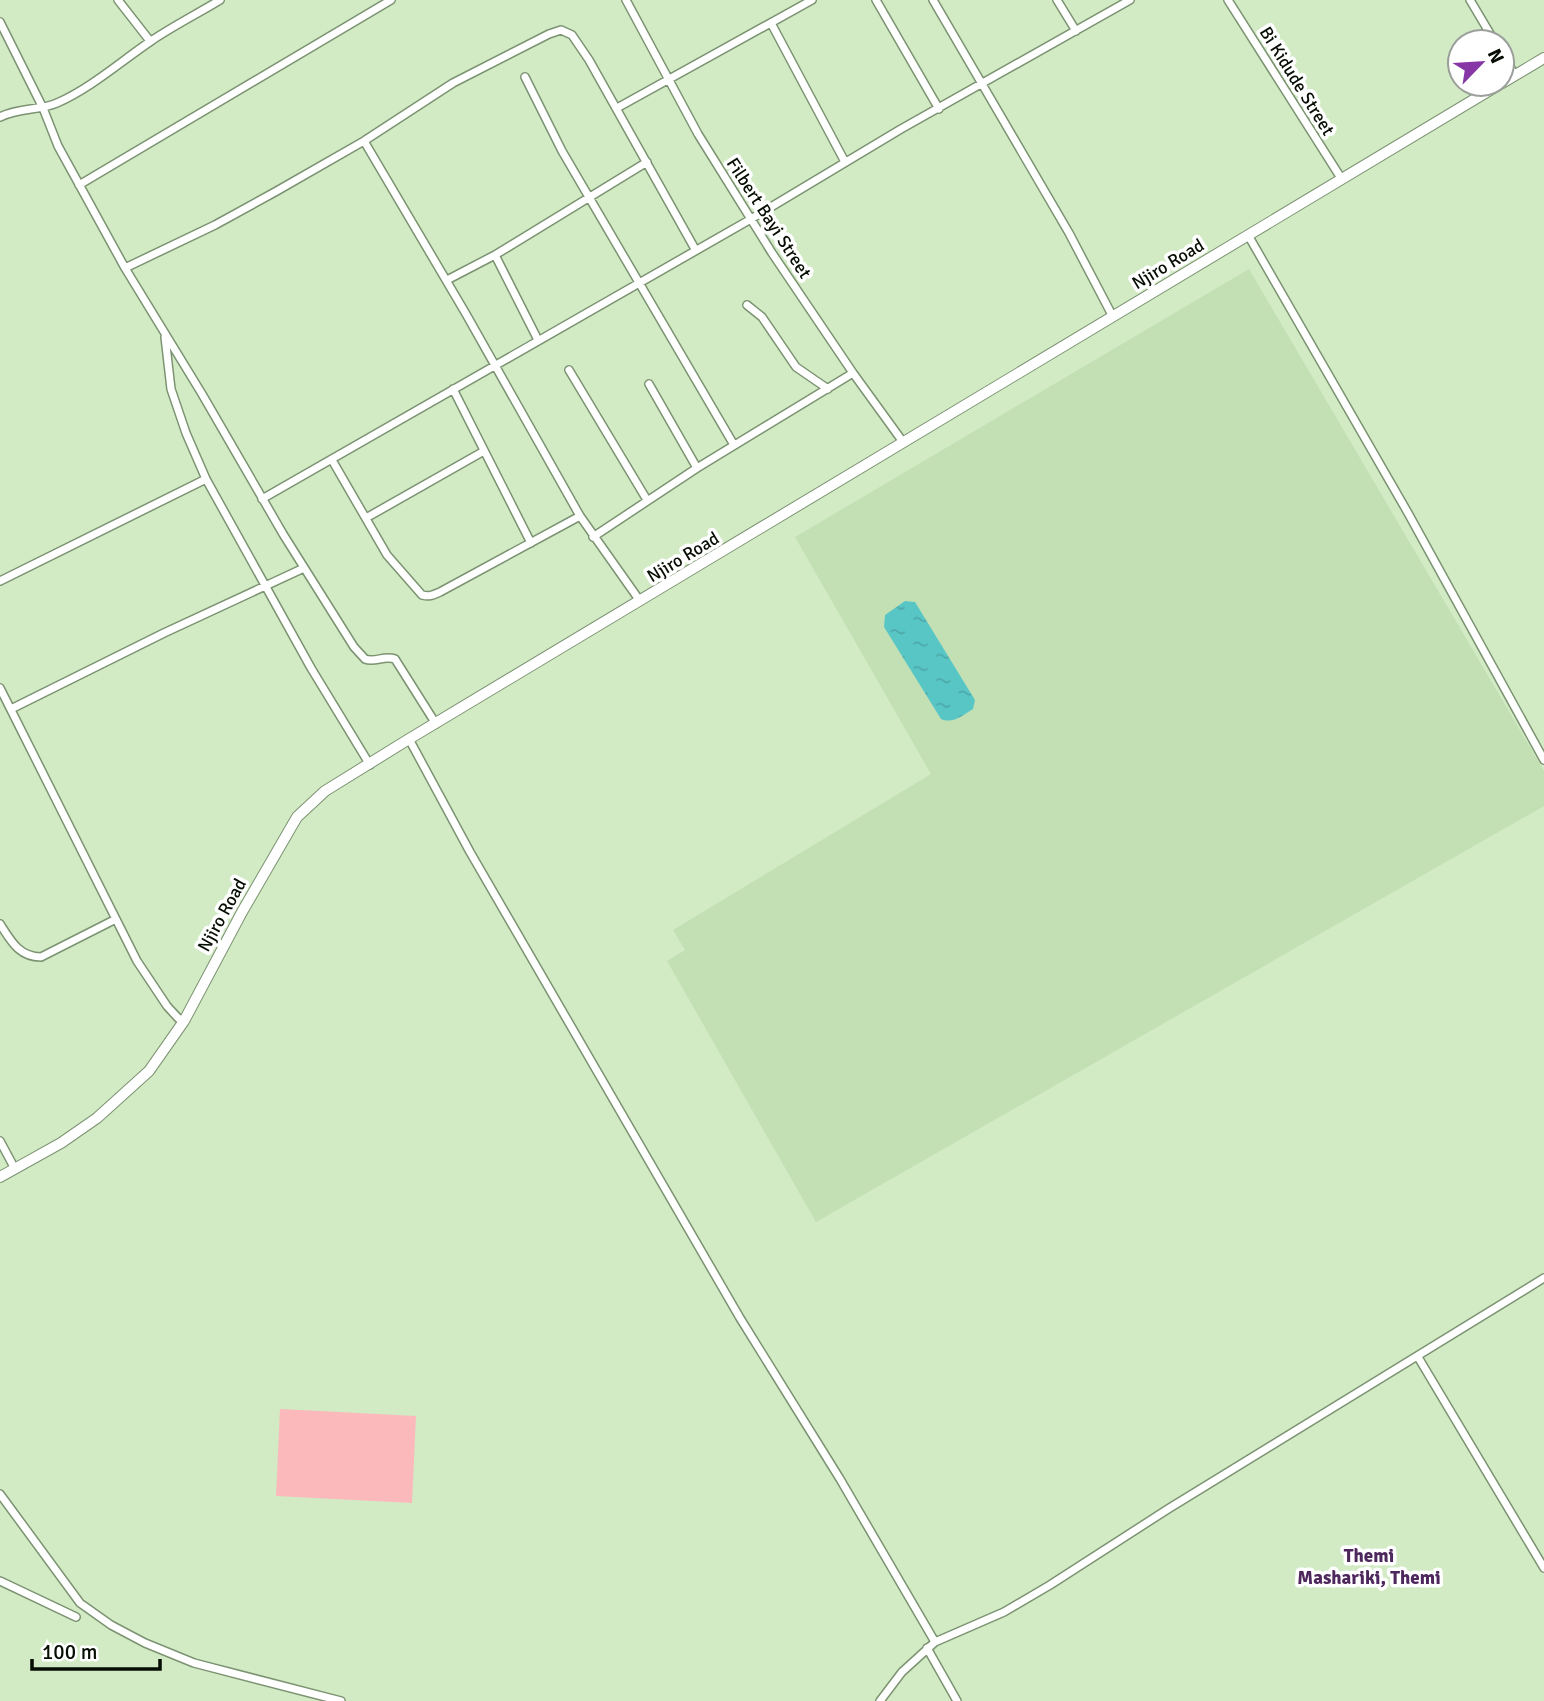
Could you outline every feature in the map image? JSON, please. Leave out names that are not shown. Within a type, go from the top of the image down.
[{"type":"street","points":[[118,0],[150,41]]},
{"type":"street","points":[[79,185],[391,0]]},
{"type":"street","name":"Filbert Bayi Street","points":[[626,0],[715,162],[853,373],[903,442]]},
{"type":"street","points":[[617,108],[812,0]]},
{"type":"street","points":[[876,0],[939,108]]},
{"type":"street","points":[[933,0],[1069,233],[1112,315]]},
{"type":"street","points":[[1057,0],[1076,32]]},
{"type":"street","points":[[262,499],[1130,0]]},
{"type":"street","name":"Bi Kidude Street","points":[[1228,0],[1340,178]]},
{"type":"street","points":[[1470,0],[1487,28]]},
{"type":"street","points":[[0,117],[22,108],[43,108],[57,103],[88,86],[150,41],[215,1]]},
{"type":"street","points":[[0,22],[43,108],[58,146],[125,268],[304,568],[360,654],[369,661],[386,657],[395,659],[436,724]]},
{"type":"street","points":[[771,23],[845,163]]},
{"type":"street","points":[[125,268],[222,221],[363,141],[453,83],[561,30],[567,31],[576,40],[695,249]]},
{"type":"street","name":"Njiro Road","points":[[1516,74],[1544,58]]},
{"type":"street","points":[[525,77],[562,151],[734,445]]},
{"type":"street","name":"Njiro Road","points":[[0,1177],[61,1143],[97,1118],[128,1092],[158,1061],[184,1021],[297,817],[325,791],[1476,98]]},
{"type":"street","points":[[363,141],[447,280],[580,516],[640,601]]},
{"type":"street","points":[[447,280],[495,255],[647,162]]},
{"type":"street","points":[[1248,235],[1408,513],[1544,760]]},
{"type":"street","points":[[495,255],[538,340]]},
{"type":"street","points":[[747,304],[762,317],[796,366],[828,389]]},
{"type":"street","points":[[164,331],[171,389],[206,479],[311,668],[370,765]]},
{"type":"street","points":[[569,370],[647,500]]},
{"type":"street","points":[[593,537],[697,468],[853,373]]},
{"type":"street","points":[[649,384],[697,468]]},
{"type":"street","points":[[453,390],[531,543]]},
{"type":"street","points":[[366,518],[484,451]]},
{"type":"street","points":[[332,460],[396,567],[422,595],[430,597],[580,516]]},
{"type":"street","points":[[0,580],[206,479]]},
{"type":"street","points":[[11,709],[304,568]]},
{"type":"street","points":[[0,688],[114,919],[148,980],[172,1012],[184,1021]]},
{"type":"street","points":[[409,739],[470,852],[740,1318],[834,1468],[934,1642]]},
{"type":"street","points":[[0,923],[21,951],[29,957],[41,957],[114,919]]},
{"type":"street","points":[[0,1141],[15,1169]]},
{"type":"street","points":[[880,1701],[902,1671],[934,1642],[1004,1612],[1544,1278]]},
{"type":"street","points":[[1418,1357],[1544,1568]]},
{"type":"street","points":[[0,1494],[80,1603],[111,1625],[145,1643],[194,1663],[341,1701]]},
{"type":"street","points":[[0,1581],[76,1618]]},
{"type":"street","points":[[927,1647],[957,1701]]},
{"type":"shaded area","points":[[1249,269],[1544,771],[1544,806],[816,1222],[667,961],[685,950],[673,930],[931,774],[795,537]]},
{"type":"shaded area","points":[[280,1409],[416,1416],[412,1503],[276,1496]]},
{"type":"water","points":[[905,601],[915,602],[975,700],[973,709],[950,721],[941,719],[884,627],[885,615]]},
{"type":"district","name":"Themi Mashariki, Themi","points":[[1369,1566]]}]
